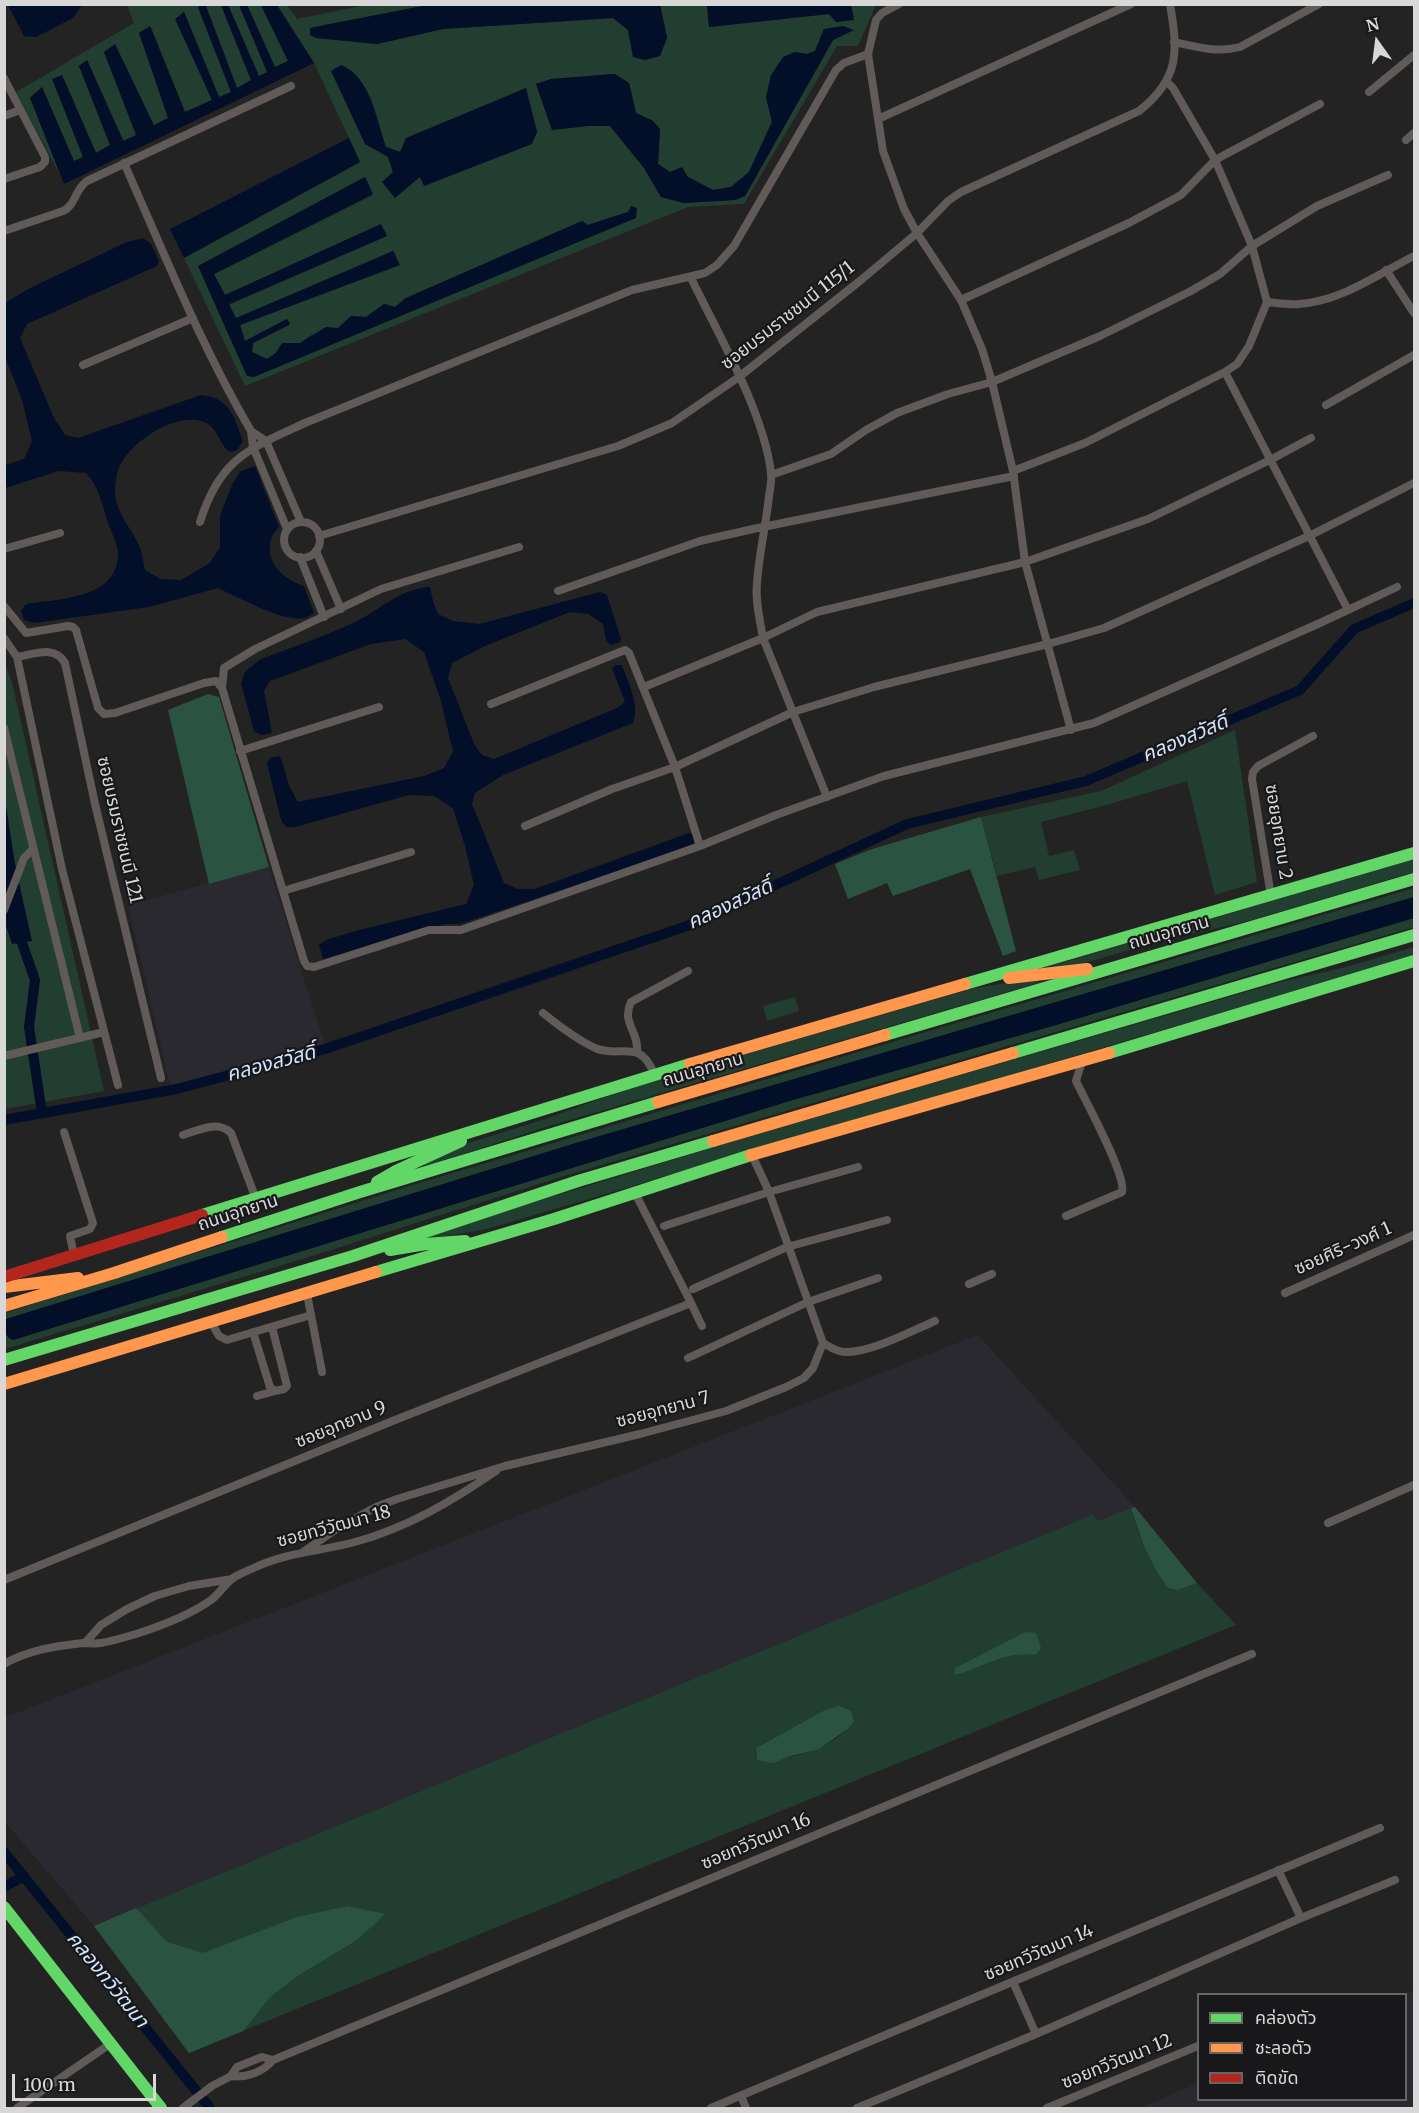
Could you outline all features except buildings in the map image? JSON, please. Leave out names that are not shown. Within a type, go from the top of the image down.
[{"type":"main road","name":"ถนนอุทยาน","points":[[4,1277],[654,1074],[1414,853]]},
{"type":"main road","name":"ถนนอุทยาน","points":[[4,1306],[114,1273],[360,1192],[561,1131],[1414,879]]},
{"type":"main road","points":[[4,1360],[353,1256],[578,1181],[1414,935]]},
{"type":"main road","points":[[4,1384],[554,1220],[634,1191],[752,1155],[1082,1061],[1414,961]]},
{"type":"main road","points":[[975,982],[1122,965]]},
{"type":"main road","points":[[360,1192],[396,1171],[454,1145],[481,1128]]},
{"type":"main road","points":[[353,1256],[426,1244],[490,1239]]},
{"type":"main road","points":[[4,1287],[114,1273]]},
{"type":"main road","points":[[4,1907],[161,2109]]},
{"type":"street","points":[[899,4],[882,13],[876,20],[868,54],[884,151],[904,209],[961,300],[982,349],[1014,473],[1024,562],[1071,730]]},
{"type":"street","points":[[878,119],[1131,4]]},
{"type":"street","name":"ซอยบรมราชชนนี 115/1","points":[[319,536],[633,441],[672,423],[739,376],[870,273],[917,233],[948,201],[961,192],[1139,111],[1155,98],[1167,82],[1174,61],[1170,4]]},
{"type":"street","points":[[1174,42],[1229,50],[1240,47],[1319,4]]},
{"type":"street","points":[[201,522],[208,496],[223,472],[253,447],[305,423],[632,290],[691,278],[711,269],[734,246],[836,70],[844,63],[868,54]]},
{"type":"street","points":[[1369,92],[1414,55]]},
{"type":"street","points":[[4,78],[45,157],[45,162],[40,166],[4,180]]},
{"type":"street","points":[[558,591],[700,542],[1014,473],[1085,443],[1226,372],[1237,364],[1250,346],[1267,302],[1252,246],[1215,160],[1173,88],[1167,82]]},
{"type":"street","points":[[4,231],[69,208],[81,185],[291,86]]},
{"type":"street","points":[[961,300],[1130,223],[1181,195],[1215,160],[1320,104]]},
{"type":"street","points":[[4,116],[20,110]]},
{"type":"street","points":[[1406,140],[1414,133]]},
{"type":"street","points":[[124,163],[193,318],[234,403],[251,431],[253,447],[287,529],[284,539],[287,549],[290,554],[300,557],[309,556],[316,550]]},
{"type":"street","points":[[771,475],[831,454],[866,430],[897,413],[948,394],[992,382],[1100,336],[1220,274],[1252,246],[1317,206],[1388,176]]},
{"type":"street","points":[[1267,302],[1300,304],[1334,297],[1414,256]]},
{"type":"street","points":[[1386,270],[1414,313]]},
{"type":"street","points":[[691,278],[739,376],[758,421],[771,475],[766,526],[756,585],[758,611],[763,638],[827,797]]},
{"type":"street","points":[[83,365],[193,318]]},
{"type":"street","points":[[1326,405],[1414,355]]},
{"type":"street","points":[[1226,372],[1348,610]]},
{"type":"street","points":[[251,431],[266,441],[302,522]]},
{"type":"street","points":[[644,687],[763,638],[803,617],[834,607],[1024,562],[1148,519],[1311,438]]},
{"type":"street","points":[[525,826],[612,789],[675,767],[794,712],[874,687],[1104,628],[1309,536],[1414,483]]},
{"type":"street","points":[[287,529],[296,523],[311,524],[319,536],[316,550],[341,609]]},
{"type":"street","points":[[4,549],[60,533]]},
{"type":"street","points":[[519,547],[381,589],[255,649],[224,668],[222,688],[307,966],[314,967],[429,930],[461,930],[700,846],[776,815],[884,776],[1094,723],[1397,586]]},
{"type":"street","points":[[300,557],[324,617]]},
{"type":"street","points":[[4,606],[26,633],[68,626],[76,630],[98,708],[104,714],[115,713],[204,683],[216,681],[222,688]]},
{"type":"street","points":[[4,638],[17,657],[62,869],[118,1086]]},
{"type":"street","points":[[491,704],[625,650],[629,653],[644,687],[675,767],[700,846]]},
{"type":"street","name":"ซอยบรมราชชนนี 121","points":[[17,657],[52,651],[61,655],[65,663],[95,804],[161,1078]]},
{"type":"street","points":[[240,751],[379,707]]},
{"type":"street","points":[[4,728],[80,1038]]},
{"type":"street","name":"ซอยอุทยาน 2","points":[[1272,896],[1252,771],[1313,736]]},
{"type":"street","points":[[4,910],[24,858],[33,849]]},
{"type":"street","points":[[283,891],[411,852]]},
{"type":"street","points":[[637,1052],[638,1043],[627,1016],[631,1002],[688,971]]},
{"type":"street","points":[[543,1013],[559,1027],[592,1047],[602,1050],[637,1052],[644,1057],[654,1074]]},
{"type":"street","points":[[4,1056],[104,1032]]},
{"type":"street","points":[[1066,1216],[1122,1192],[1123,1187],[1118,1168],[1076,1081],[1082,1061]]},
{"type":"street","points":[[183,1135],[217,1126],[226,1128],[231,1133],[256,1199]]},
{"type":"street","points":[[64,1132],[93,1223],[90,1229],[70,1236],[74,1256]]},
{"type":"street","points":[[752,1155],[769,1192],[787,1247],[824,1343],[847,1353],[877,1346],[935,1321]]},
{"type":"street","points":[[664,1226],[769,1192],[858,1167]]},
{"type":"street","points":[[634,1191],[702,1326]]},
{"type":"street","points":[[693,1289],[787,1247],[887,1220]]},
{"type":"street","name":"ซอยศิริ-วงศ์ 1","points":[[1286,1293],[1414,1235]]},
{"type":"street","points":[[969,1284],[992,1274]]},
{"type":"street","points":[[688,1358],[808,1302],[878,1278]]},
{"type":"street","points":[[306,1294],[322,1372]]},
{"type":"street","name":"ซอยอุทยาน 9","points":[[4,1580],[395,1420],[691,1303]]},
{"type":"street","points":[[211,1322],[219,1336],[227,1340],[311,1316]]},
{"type":"street","points":[[257,1396],[284,1389],[286,1386],[272,1327]]},
{"type":"street","points":[[253,1332],[270,1387],[275,1392]]},
{"type":"street","name":"ซอยอุทยาน 7","points":[[303,1551],[376,1507],[505,1466],[715,1414],[786,1388],[804,1378],[813,1368],[824,1343]]},
{"type":"street","name":"ซอยทวีวัฒนา 18","points":[[85,1643],[101,1625],[155,1596],[189,1586],[232,1578],[259,1565],[303,1551],[356,1542],[411,1522],[447,1504],[505,1466]]},
{"type":"street","points":[[1328,1523],[1414,1485]]},
{"type":"street","name":"ซอยทวีวัฒนา 18","points":[[4,1664],[39,1650],[85,1643],[98,1644],[165,1623],[211,1600],[232,1578]]},
{"type":"street","name":"ซอยทวีวัฒนา 16","points":[[184,2107],[212,2086],[231,2076],[237,2067],[262,2057],[273,2060],[1252,1654]]},
{"type":"street","name":"ซอยทวีวัฒนา 14","points":[[711,2109],[1380,1828]]},
{"type":"street","points":[[1278,1869],[1301,1918]]},
{"type":"street","points":[[857,2109],[1036,2034],[1301,1918],[1395,1880]]},
{"type":"street","points":[[1013,1982],[1036,2034]]},
{"type":"street","points":[[17,2109],[110,2044]]},
{"type":"street","name":"ซอยทวีวัฒนา 12","points":[[1047,2109],[1197,2046]]},
{"type":"street","points":[[741,2096],[746,2109]]},
{"type":"shaded area","points":[[269,867],[324,1043],[241,1068],[170,1085],[128,905]]},
{"type":"shaded area","points":[[978,1335],[1135,1507],[94,1926],[5,1822],[4,1718]]},
{"type":"shaded area","points":[[1414,1990],[1414,2108],[1140,2108],[1197,2083],[1197,2101],[1407,2101],[1406,1993]]},
{"type":"green space","points":[[205,4],[198,8],[231,92],[219,97],[184,12],[176,19],[212,100],[185,112],[151,27],[139,33],[169,118],[154,126],[104,52],[137,135],[124,141],[87,60],[79,66],[110,145],[96,153],[62,75],[53,79],[83,157],[74,162],[42,87],[30,97],[61,177],[16,92],[134,23],[127,5]]},
{"type":"green space","points":[[206,5],[221,5],[251,80],[237,88]]},
{"type":"green space","points":[[228,5],[239,5],[267,72],[259,76]]},
{"type":"green space","points":[[247,5],[261,5],[288,61],[275,67]]},
{"type":"green space","points":[[277,5],[287,5],[297,19],[366,5],[428,5],[323,25],[316,38],[377,44],[443,29],[613,18],[628,30],[633,57],[667,38],[660,5],[707,5],[709,27],[830,14],[836,22],[854,19],[851,5],[876,5],[858,46],[837,46],[744,204],[688,207],[245,386],[184,258],[360,162],[314,63]],"holes":[[[824,29],[853,30],[833,40],[745,196],[735,200],[684,203],[661,197],[644,168],[610,126],[552,130],[536,84],[551,79],[615,74],[629,83],[636,113],[653,121],[660,129],[658,164],[670,172],[688,177],[713,190],[731,187],[749,172],[772,121],[766,97],[794,52],[807,54],[815,51]],[[525,88],[537,132],[425,186],[420,177],[393,172],[388,157],[365,144],[370,96],[386,147],[400,152]],[[365,177],[373,195],[214,274],[225,295],[381,224],[387,236],[229,305],[235,319],[394,251],[399,265],[240,325],[245,341],[287,319],[290,325],[253,343],[252,352],[266,359],[276,353],[282,343],[300,343],[311,335],[338,328],[351,316],[366,317],[384,304],[395,307],[406,298],[582,221],[587,225],[628,212],[247,376],[198,266]]]},
{"type":"green space","points":[[4,662],[12,682],[104,1091],[5,1109]]},
{"type":"green space","points":[[208,694],[219,697],[269,867],[209,884],[168,710]]},
{"type":"green space","points":[[1235,730],[1257,882],[1215,895],[1187,781],[1041,822],[1049,856],[1074,850],[1080,870],[1039,880],[1035,867],[997,876],[981,817],[1101,791]]},
{"type":"green space","points":[[981,817],[1016,951],[1003,956],[970,869],[893,896],[887,883],[848,899],[835,864],[872,849]]},
{"type":"green space","points":[[1414,859],[1414,872],[1252,920],[1158,942],[1081,964],[1037,970]]},
{"type":"green space","points":[[1414,888],[1414,897],[576,1143],[7,1319],[5,1322],[5,1313],[416,1184]]},
{"type":"green space","points":[[1414,918],[1414,927],[564,1176],[309,1257],[5,1349],[5,1331],[13,1340],[793,1100],[1056,1025]]},
{"type":"green space","points":[[1414,947],[1414,956],[487,1229],[425,1240],[424,1236],[734,1141],[1280,982],[1346,967]]},
{"type":"green space","points":[[1038,978],[1038,983],[546,1127],[433,1164],[421,1163],[450,1149],[545,1119],[639,1085],[975,988]]},
{"type":"green space","points":[[795,997],[799,1011],[767,1021],[763,1006]]},
{"type":"green space","points":[[1135,1507],[1197,1583],[1178,1590],[1168,1588],[1142,1540],[1131,1508]]},
{"type":"green space","points":[[1131,1508],[1139,1534],[1178,1590],[1197,1583],[1236,1625],[189,2053],[94,1926],[1092,1515],[1098,1521]],"holes":[[[1025,1632],[1026,1653],[994,1659],[954,1674],[955,1668]],[[823,1711],[854,1722],[834,1740],[810,1752],[770,1760],[757,1760],[756,1748]]]},
{"type":"green space","points":[[1025,1632],[1036,1633],[1041,1648],[1035,1655],[1004,1657],[954,1675],[955,1668]]},
{"type":"green space","points":[[839,1706],[851,1711],[854,1722],[848,1729],[819,1749],[787,1757],[774,1763],[757,1760],[756,1748],[823,1711]]},
{"type":"green space","points":[[348,1906],[385,1914],[357,1940],[299,1975],[270,1997],[243,2031],[189,2053],[94,1926],[136,1908],[167,1942],[203,1953],[297,1917]]},
{"type":"water","points":[[205,4],[237,88],[251,80],[221,5],[228,5],[259,76],[267,72],[239,5],[247,5],[275,67],[288,61],[261,5],[277,5],[314,63],[64,184],[30,98],[42,87],[74,161],[83,157],[52,79],[62,75],[96,153],[110,145],[79,66],[87,60],[123,141],[136,135],[104,52],[115,44],[154,125],[168,118],[139,33],[150,26],[185,112],[212,100],[175,19],[184,12],[219,97],[231,92],[198,7]]},
{"type":"water","points":[[660,4],[667,38],[660,56],[645,60],[633,57],[628,30],[613,18],[443,29],[377,44],[316,38],[310,35],[310,28],[428,5]]},
{"type":"water","points":[[8,5],[82,5],[73,18],[36,37],[24,36]]},
{"type":"water","points":[[707,5],[851,5],[854,20],[836,22],[829,14],[709,27]]},
{"type":"water","points":[[843,26],[854,30],[833,40],[745,196],[735,200],[684,203],[661,197],[644,168],[610,126],[552,130],[536,84],[551,79],[615,74],[629,83],[636,113],[653,121],[660,129],[658,164],[670,172],[682,167],[688,177],[713,190],[731,187],[749,172],[772,122],[766,97],[771,75],[783,57],[795,52],[807,54],[815,51],[824,29]]},
{"type":"water","points":[[341,65],[351,71],[366,89],[386,147],[400,152],[406,138],[526,88],[537,132],[532,144],[424,186],[420,177],[395,198],[382,182],[393,172],[388,157],[365,144],[331,71]]},
{"type":"water","points":[[349,138],[360,162],[184,258],[170,229]]},
{"type":"water","points":[[365,177],[373,194],[214,274],[225,295],[381,224],[387,236],[229,304],[236,318],[393,251],[400,265],[240,325],[245,341],[287,319],[290,324],[253,343],[252,352],[267,359],[276,353],[282,343],[300,343],[326,327],[338,328],[351,316],[366,317],[384,304],[395,307],[406,298],[582,221],[588,225],[628,212],[631,206],[637,208],[636,218],[254,377],[247,376],[198,266]]},
{"type":"water","points":[[143,238],[151,244],[159,261],[157,266],[27,324],[20,338],[54,418],[65,435],[78,438],[201,395],[219,400],[230,410],[243,441],[237,450],[230,452],[226,449],[213,428],[204,422],[192,420],[167,425],[142,440],[123,460],[116,481],[115,493],[118,507],[139,546],[145,570],[160,579],[181,580],[210,563],[220,547],[220,515],[233,483],[241,471],[255,466],[279,527],[271,539],[273,563],[283,575],[304,586],[314,613],[306,618],[285,617],[218,588],[149,607],[34,623],[24,620],[21,611],[26,604],[84,594],[108,580],[115,569],[118,550],[100,496],[86,473],[59,471],[5,488],[5,465],[24,459],[32,441],[22,400],[5,357],[5,303],[30,288],[127,242]]},
{"type":"water","points":[[430,587],[438,614],[453,621],[479,624],[600,592],[607,595],[621,639],[620,642],[611,645],[606,640],[603,624],[588,614],[570,612],[485,646],[452,663],[448,678],[475,746],[482,755],[494,759],[617,708],[625,702],[612,668],[616,665],[622,665],[634,701],[633,723],[503,775],[475,793],[472,804],[504,883],[518,889],[535,889],[689,833],[693,835],[694,842],[692,846],[460,924],[445,924],[323,959],[319,945],[326,940],[466,904],[474,885],[465,846],[453,808],[434,796],[409,795],[295,827],[286,827],[281,820],[267,763],[270,758],[279,756],[289,786],[298,802],[424,776],[444,768],[453,751],[440,698],[424,652],[405,639],[371,644],[270,681],[264,691],[272,733],[261,735],[254,731],[241,683],[245,672],[259,660],[347,626],[410,591]]},
{"type":"water","points":[[4,793],[15,864],[32,941],[12,944],[5,923]]},
{"type":"water","points":[[1414,897],[1414,918],[1056,1025],[793,1100],[13,1340],[5,1331],[6,1319],[576,1143]]},
{"type":"waterway","name":"คลองสวัสดิ์","points":[[4,1120],[177,1089],[325,1049],[687,926],[907,824],[1086,781],[1300,690],[1354,629],[1414,603]]},
{"type":"waterway","points":[[22,943],[35,980],[29,1027],[42,1113]]},
{"type":"waterway","name":"คลองทวีวัฒนา","points":[[4,1852],[210,2108]]},
{"type":"waterway","points":[[4,1887],[24,1876]]},
{"type":"traffic: fast","points":[[965,984],[1414,853]]},
{"type":"traffic: fast","points":[[885,1035],[1414,879]]},
{"type":"traffic: fast","points":[[1013,1053],[1414,935]]},
{"type":"traffic: fast","points":[[1109,1053],[1414,961]]},
{"type":"traffic: fast","points":[[202,1215],[690,1064]]},
{"type":"traffic: fast","points":[[222,1237],[360,1192],[658,1102]]},
{"type":"traffic: fast","points":[[377,1182],[461,1141]]},
{"type":"traffic: fast","points":[[4,1360],[353,1256],[578,1181],[713,1141]]},
{"type":"traffic: fast","points":[[376,1272],[554,1219],[751,1155]]},
{"type":"traffic: fast","points":[[390,1250],[465,1241]]},
{"type":"traffic: fast","points":[[4,1907],[161,2108]]},
{"type":"traffic: slow","points":[[1009,978],[1087,969]]},
{"type":"traffic: slow","points":[[690,1064],[965,984]]},
{"type":"traffic: slow","points":[[658,1102],[885,1035]]},
{"type":"traffic: slow","points":[[713,1141],[1013,1053]]},
{"type":"traffic: slow","points":[[751,1155],[1109,1053]]},
{"type":"traffic: slow","points":[[4,1306],[222,1237]]},
{"type":"traffic: slow","points":[[4,1384],[376,1272]]},
{"type":"traffic: slow","points":[[4,1287],[78,1278]]},
{"type":"traffic: jam","points":[[4,1277],[202,1215]]}]
